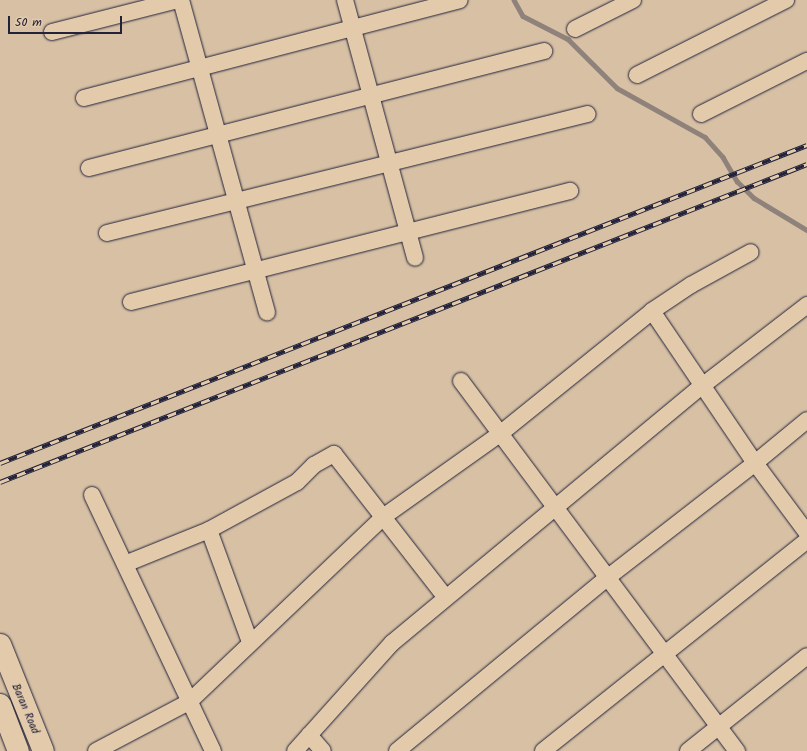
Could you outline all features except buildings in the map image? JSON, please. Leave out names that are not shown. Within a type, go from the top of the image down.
[{"type":"main road","name":"Baran Road","points":[[0,644],[43,751]]},
{"type":"main road","name":"Baran Road","points":[[0,704],[18,751]]},
{"type":"street","points":[[52,32],[180,0],[267,312]]},
{"type":"street","points":[[345,0],[415,258]]},
{"type":"street","points":[[84,98],[459,0]]},
{"type":"street","points":[[575,29],[633,0]]},
{"type":"street","points":[[637,75],[786,0]]},
{"type":"street","points":[[90,168],[544,51]]},
{"type":"street","points":[[701,114],[807,61]]},
{"type":"street","points":[[107,233],[587,114]]},
{"type":"street","points":[[131,302],[570,191]]},
{"type":"street","points":[[96,751],[189,702],[250,642],[383,517],[501,433],[652,311],[691,285],[751,252]]},
{"type":"street","points":[[295,751],[392,643],[702,386],[807,305]]},
{"type":"street","points":[[652,311],[755,463],[807,533]]},
{"type":"street","points":[[461,381],[737,751]]},
{"type":"street","points":[[397,751],[608,578],[755,463],[807,420]]},
{"type":"street","points":[[125,564],[209,530],[297,482],[314,465],[334,454],[446,598]]},
{"type":"street","points":[[92,495],[213,751]]},
{"type":"street","points":[[209,530],[250,642]]},
{"type":"street","points":[[543,751],[807,540]]},
{"type":"street","points":[[688,751],[807,656]]},
{"type":"street","points":[[310,735],[323,751]]},
{"type":"waterway","points":[[514,0],[523,16],[568,39],[617,88],[705,137],[723,157],[737,181],[754,198],[807,230]]},
{"type":"railway","points":[[0,463],[807,145]]},
{"type":"railway","points":[[0,482],[807,164]]}]
